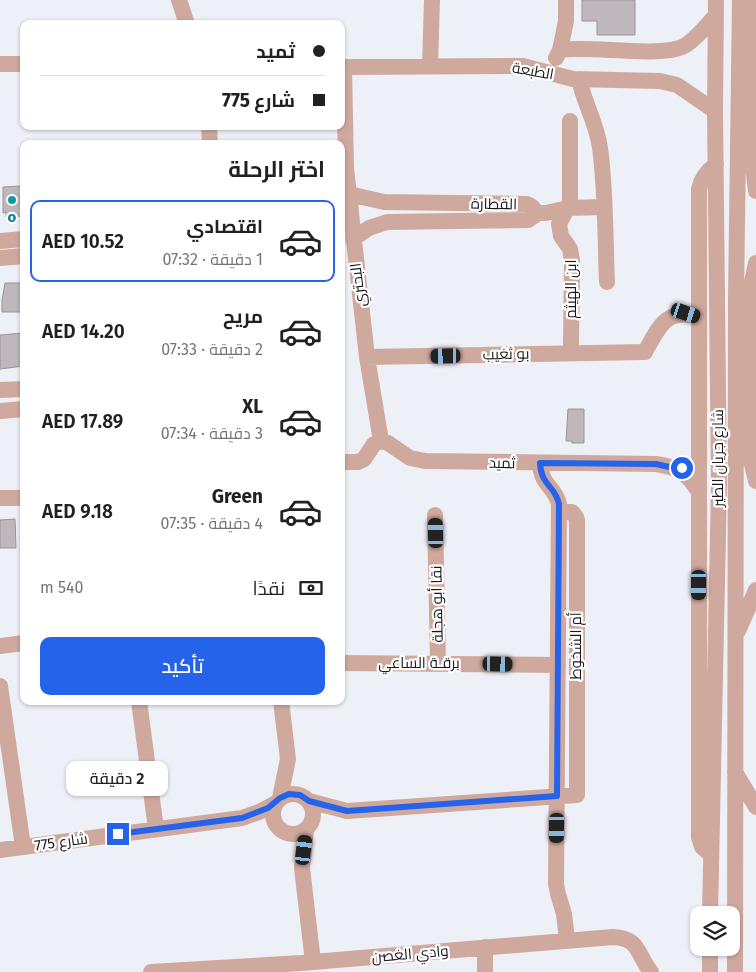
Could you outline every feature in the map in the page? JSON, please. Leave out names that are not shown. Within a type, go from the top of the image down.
[{"type":"street","points":[[179,0],[186,20]]},
{"type":"street","points":[[430,66],[432,0]]},
{"type":"street","points":[[557,74],[555,60],[560,50],[566,21],[566,0]]},
{"type":"street","name":"شارع جريان الطير","points":[[735,972],[734,637],[740,0]]},
{"type":"street","points":[[754,0],[752,158],[756,192]]},
{"type":"street","name":"الطبعة","points":[[560,50],[649,51],[685,46],[693,40],[716,7]]},
{"type":"street","name":"شارع جريان الطير","points":[[710,906],[706,716],[719,486],[715,111],[716,7]]},
{"type":"street","points":[[566,21],[582,49]]},
{"type":"street","points":[[0,64],[20,64]]},
{"type":"street","name":"الطبعة","points":[[345,67],[522,66],[573,79],[668,82],[678,85],[715,111]]},
{"type":"street","points":[[716,68],[740,69]]},
{"type":"street","points":[[579,79],[582,94],[594,120],[598,140],[607,282]]},
{"type":"street","name":"ابن الهيثم","points":[[570,121],[570,203],[561,216],[559,224],[561,236],[570,249],[572,260],[571,344]]},
{"type":"street","name":"البحتري","points":[[345,152],[367,357],[381,442]]},
{"type":"street","points":[[706,716],[699,492],[699,189],[702,178],[716,164]]},
{"type":"street","name":"القطارة","points":[[349,194],[384,202],[527,204],[533,207],[535,213],[528,220],[387,222],[369,228],[353,239]]},
{"type":"street","points":[[535,213],[568,208],[603,207]]},
{"type":"street","points":[[0,240],[20,239]]},
{"type":"street","points":[[0,258],[20,256]]},
{"type":"street","name":"شارع جريان الطير","points":[[756,263],[751,287],[753,369],[750,456],[756,481]]},
{"type":"street","name":"بو ثغيب","points":[[367,357],[645,352],[663,323],[673,315],[686,313],[699,317]]},
{"type":"street","points":[[0,390],[20,389]]},
{"type":"street","points":[[0,411],[20,409]]},
{"type":"street","points":[[345,462],[358,462],[364,459],[374,444],[381,442]]},
{"type":"street","name":"ثميد","points":[[381,442],[388,443],[410,458],[419,460],[656,464],[678,469]]},
{"type":"street","points":[[699,455],[692,463],[678,469],[699,492]]},
{"type":"street","name":"أم الشخوط","points":[[540,463],[543,480],[553,490],[558,499],[559,511],[556,884],[564,914],[567,940]]},
{"type":"street","points":[[0,498],[20,498]]},
{"type":"street","name":"أم الشخوط","points":[[557,796],[577,795],[576,517],[572,512],[559,511]]},
{"type":"street","name":"نقا أبو هجلة","points":[[436,515],[438,663]]},
{"type":"street","points":[[560,544],[577,544]]},
{"type":"street","name":"شارع جريان الطير","points":[[734,637],[756,590]]},
{"type":"street","points":[[558,623],[576,623]]},
{"type":"street","points":[[0,646],[20,644]]},
{"type":"street","name":"برقـة الساعي","points":[[345,663],[558,665]]},
{"type":"street","points":[[0,686],[23,847]]},
{"type":"street","points":[[140,705],[156,829]]},
{"type":"street","points":[[281,705],[288,759],[313,812],[308,826],[302,868],[313,962]]},
{"type":"street","points":[[288,759],[273,815],[274,821],[302,868]]},
{"type":"street","points":[[735,772],[756,808]]},
{"type":"street","points":[[278,801],[289,794],[295,794],[347,811]]},
{"type":"street","points":[[281,830],[294,834],[308,826],[347,811],[557,796]]},
{"type":"street","name":"شارع 775","points":[[0,850],[242,818],[260,812],[278,801]]},
{"type":"street","name":"شارع 775","points":[[242,818],[261,822],[281,830]]},
{"type":"street","name":"وادي الغصن","points":[[151,972],[313,962],[613,937],[624,938],[637,947],[651,972]]},
{"type":"street","points":[[485,947],[485,972]]},
{"type":"street","points":[[710,956],[710,972]]},
{"type":"building","points":[[582,0],[635,0],[635,35],[597,35],[597,21],[582,21]]},
{"type":"building","name":"o","points":[[20,186],[20,216],[6,217],[6,212],[3,213],[3,187]]},
{"type":"building","points":[[5,283],[20,283],[20,312],[2,312]]},
{"type":"building","points":[[20,333],[20,366],[0,369],[0,335]]},
{"type":"building","points":[[568,409],[584,409],[584,443],[566,441]]},
{"type":"building","points":[[15,519],[16,548],[0,548],[0,520]]},
{"type":"place","name":"o","points":[[12,200]]},
{"type":"route","points":[[118,834],[242,818],[268,808],[280,798],[289,794],[300,795],[309,801],[347,811],[557,796],[559,504],[556,494],[543,480],[540,463],[656,464],[678,469],[682,468]]}]
